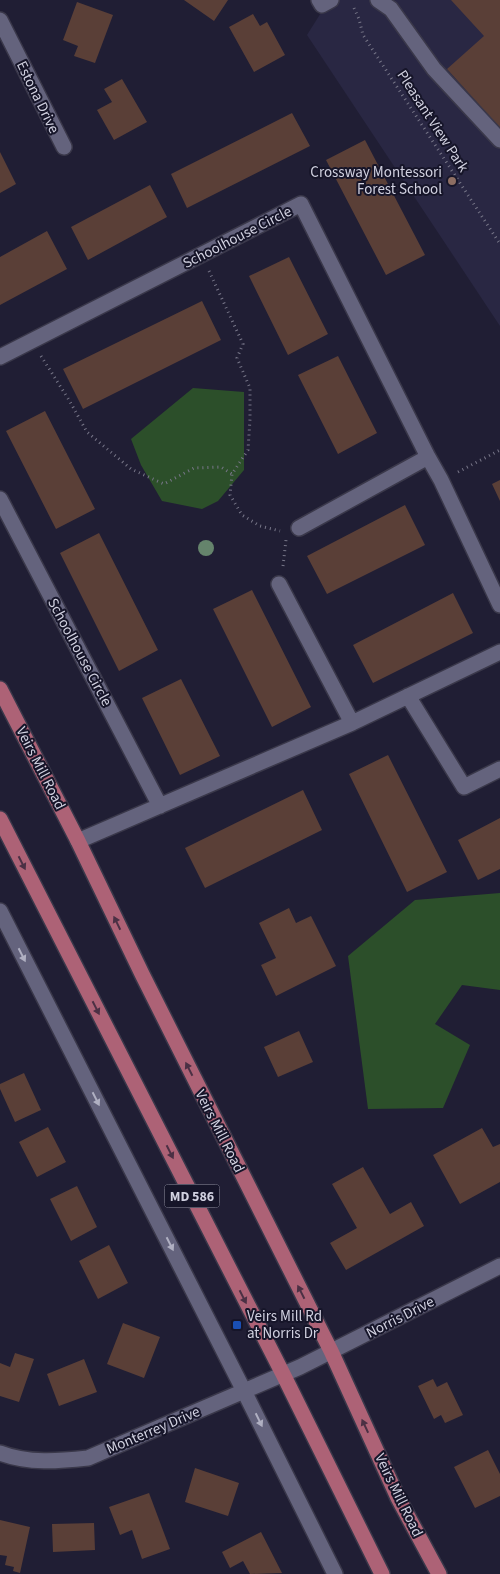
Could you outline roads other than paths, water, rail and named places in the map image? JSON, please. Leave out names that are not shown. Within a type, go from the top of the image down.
[{"type":"main road","name":"Veirs Mill Road","points":[[0,689],[78,841],[146,983],[331,1351],[398,1498],[439,1574]]},
{"type":"main road","name":"MD 586","points":[[0,819],[283,1374],[382,1574]]},
{"type":"street","points":[[378,0],[391,9],[434,69],[500,140]]},
{"type":"street","name":"Estona Drive","points":[[0,20],[64,148]]},
{"type":"street","name":"Schoolhouse Circle","points":[[0,357],[301,204],[441,480],[500,605]]},
{"type":"street","points":[[298,528],[428,457]]},
{"type":"street","name":"Schoolhouse Circle","points":[[0,499],[160,806]]},
{"type":"street","points":[[279,584],[352,723]]},
{"type":"street","points":[[78,841],[352,723],[500,652]]},
{"type":"street","points":[[408,696],[464,787],[500,769]]},
{"type":"street","points":[[0,911],[335,1574]]},
{"type":"street","name":"Norris Drive","points":[[300,1367],[500,1266]]},
{"type":"street","name":"Monterrey Drive","points":[[0,1453],[9,1457],[51,1462],[88,1458],[300,1367]]},
{"type":"place","name":"Crossway Montessori Forest School","points":[[452,181]]},
{"type":"place","name":"Veirs Mill Rd at Norris Dr","points":[[237,1325]]}]
